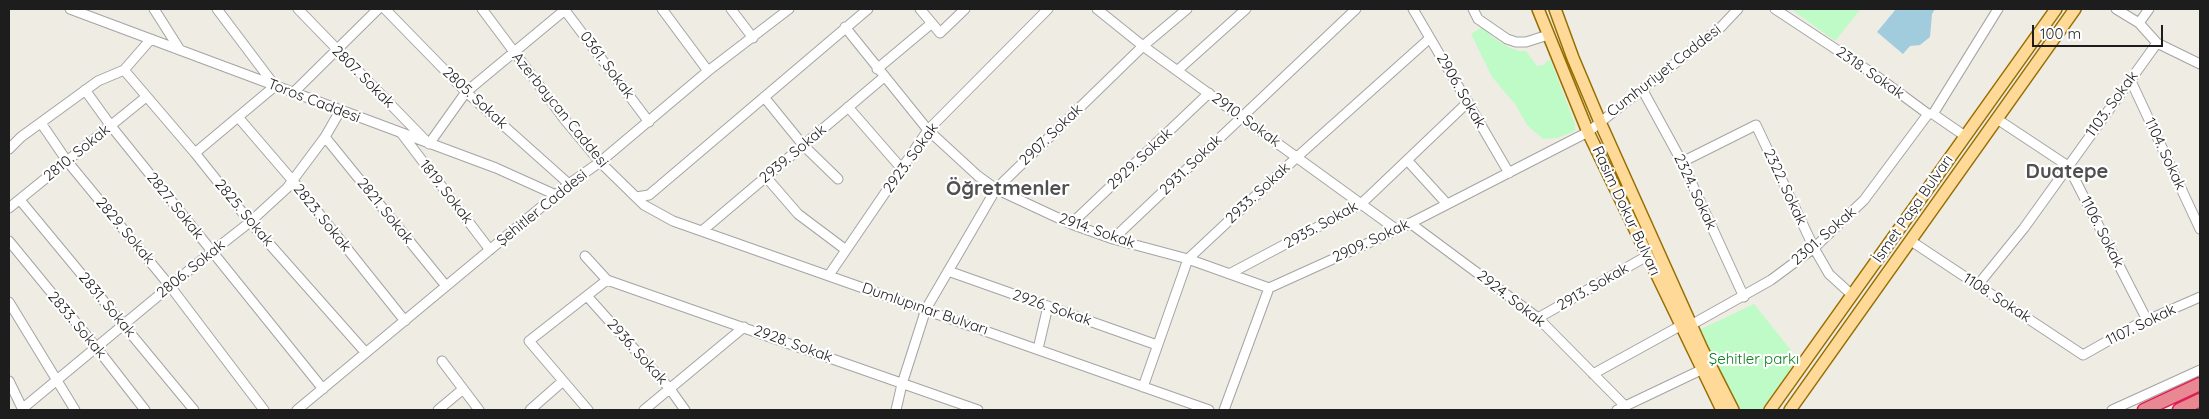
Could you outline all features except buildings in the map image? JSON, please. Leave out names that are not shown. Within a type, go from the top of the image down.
[{"type":"highway","points":[[2144,410],[2200,384]]},
{"type":"highway","points":[[2179,410],[2200,400]]},
{"type":"main road","name":"Rasim Dokur Bulvarı","points":[[1538,9],[1588,132],[1647,256],[1686,326],[1701,370],[1722,410]]},
{"type":"main road","points":[[1555,9],[1573,58],[1686,326],[1732,410]]},
{"type":"main road","name":"İsmet Paşa Bulvarı","points":[[1770,410],[2056,9]]},
{"type":"main road","name":"İsmet Paşa Bulvarı","points":[[1790,410],[2074,9]]},
{"type":"street","name":"Toros Caddesi","points":[[70,9],[496,168],[556,195]]},
{"type":"street","points":[[89,9],[94,18]]},
{"type":"street","points":[[154,9],[180,50]]},
{"type":"street","points":[[195,153],[274,86],[217,9]]},
{"type":"street","name":"2807. Sokak","points":[[298,9],[429,144]]},
{"type":"street","points":[[293,93],[378,9]]},
{"type":"street","name":"2805. Sokak","points":[[385,9],[466,92],[569,184]]},
{"type":"street","name":"Azerbaycan Caddesi","points":[[482,9],[514,53],[600,162],[644,205]]},
{"type":"street","points":[[429,144],[466,92],[565,9]]},
{"type":"street","name":"0361. Sokak","points":[[565,9],[649,122]]},
{"type":"street","points":[[662,9],[708,71]]},
{"type":"street","points":[[731,9],[753,38]]},
{"type":"street","name":"Şehitler Caddesi","points":[[297,410],[569,184],[600,162],[708,71],[789,9]]},
{"type":"street","points":[[636,197],[649,195],[868,9]]},
{"type":"street","points":[[920,9],[940,34],[965,9]]},
{"type":"street","name":"2923. Sokak","points":[[829,275],[928,130],[1048,9]]},
{"type":"street","name":"2910. Sokak","points":[[1097,9],[1143,46],[1397,230]]},
{"type":"street","name":"2907. Sokak","points":[[896,410],[902,384],[926,309],[996,189],[1143,46],[1187,9]]},
{"type":"street","points":[[1178,70],[1246,9]]},
{"type":"street","name":"2931. Sokak","points":[[1113,239],[1356,9]]},
{"type":"street","name":"2906. Sokak","points":[[1413,9],[1509,173]]},
{"type":"street","points":[[1473,9],[1478,18],[1507,39],[1516,42],[1526,42],[1548,35]]},
{"type":"street","name":"Cumhuriyet Caddesi","points":[[1588,132],[1721,27],[1738,9]]},
{"type":"street","name":"2318. Sokak","points":[[1774,9],[1966,136]]},
{"type":"street","name":"2301. Sokak","points":[[1593,374],[1744,296],[1771,280],[1814,248],[1864,200],[1931,114],[1998,9]]},
{"type":"street","points":[[2116,9],[2139,23],[2157,43],[2200,64]]},
{"type":"street","points":[[2139,23],[2149,9]]},
{"type":"street","points":[[877,69],[932,23]]},
{"type":"street","name":"2914. Sokak","points":[[846,27],[877,69],[928,130],[978,176],[996,189],[1071,224],[1113,239],[1188,259],[1269,288]]},
{"type":"street","name":"2933. Sokak","points":[[1142,387],[1188,259],[1297,157],[1430,38]]},
{"type":"street","points":[[9,150],[85,90],[124,70],[151,39]]},
{"type":"street","name":"1103. Sokak","points":[[1977,286],[2024,228],[2157,43]]},
{"type":"street","name":"2825. Sokak","points":[[124,70],[195,153],[250,222],[366,353]]},
{"type":"street","name":"2939. Sokak","points":[[702,231],[884,77]]},
{"type":"street","name":"1104. Sokak","points":[[2130,79],[2200,229]]},
{"type":"street","name":"2324. Sokak","points":[[1642,89],[1682,162],[1744,296]]},
{"type":"street","name":"2827. Sokak","points":[[85,90],[111,126],[323,389]]},
{"type":"street","name":"2929. Sokak","points":[[1071,224],[1209,93]]},
{"type":"street","name":"2810. Sokak","points":[[9,208],[146,97]]},
{"type":"street","points":[[764,97],[803,145],[838,179]]},
{"type":"street","name":"2935. Sokak","points":[[1231,273],[1361,204],[1468,102]]},
{"type":"street","points":[[848,107],[902,169]]},
{"type":"street","name":"2806. Sokak","points":[[22,410],[170,286],[250,222],[288,188],[325,137],[340,111]]},
{"type":"street","name":"2823. Sokak","points":[[238,117],[293,181],[405,321]]},
{"type":"street","name":"1106. Sokak","points":[[1997,119],[2068,166],[2147,320]]},
{"type":"street","name":"2829. Sokak","points":[[41,123],[67,161],[170,286],[264,410]]},
{"type":"street","name":"2322. Sokak","points":[[1682,162],[1756,125],[1814,248],[1829,274],[1852,295]]},
{"type":"street","name":"2909. Sokak","points":[[1269,288],[1397,230],[1588,132]]},
{"type":"street","name":"1819. Sokak","points":[[401,134],[490,250]]},
{"type":"street","name":"2821. Sokak","points":[[325,137],[446,286]]},
{"type":"street","points":[[1407,160],[1447,204]]},
{"type":"street","points":[[766,177],[798,214],[846,250]]},
{"type":"street","name":"2831. Sokak","points":[[20,200],[194,410]]},
{"type":"street","name":"Dumlupınar Bulvarı","points":[[644,205],[673,221],[1209,410]]},
{"type":"street","name":"2924. Sokak","points":[[1410,223],[1538,318],[1593,374],[1621,408]]},
{"type":"street","name":"1108. Sokak","points":[[1911,241],[2083,355]]},
{"type":"street","name":"2833. Sokak","points":[[9,242],[145,410]]},
{"type":"street","name":"2928. Sokak","points":[[585,256],[607,280],[978,410]]},
{"type":"street","name":"2913. Sokak","points":[[1538,318],[1647,256]]},
{"type":"street","name":"2926. Sokak","points":[[948,271],[1156,345]]},
{"type":"street","points":[[588,410],[529,341],[607,280]]},
{"type":"street","points":[[1224,410],[1269,288]]},
{"type":"street","name":"2936. Sokak","points":[[587,296],[670,389],[685,410]]},
{"type":"street","name":"1107. Sokak","points":[[2083,355],[2147,320],[2200,297]]},
{"type":"street","points":[[9,302],[75,410]]},
{"type":"street","points":[[1038,349],[1048,306]]},
{"type":"street","points":[[644,410],[744,327]]},
{"type":"street","points":[[442,361],[462,390],[479,410]]},
{"type":"street","points":[[1621,408],[1701,370]]},
{"type":"street","points":[[2112,410],[2200,370]]},
{"type":"street","points":[[9,381],[22,410]]},
{"type":"street","points":[[530,410],[563,381]]},
{"type":"street","points":[[438,410],[462,390]]},
{"type":"green space","points":[[1791,9],[1861,9],[1835,41]]},
{"type":"green space","points":[[1484,26],[1491,36],[1510,48],[1526,51],[1537,66],[1543,65],[1550,59],[1575,124],[1575,131],[1557,138],[1543,139],[1527,125],[1515,104],[1492,77],[1471,34]]},
{"type":"green space","name":"Şehitler parkı","points":[[1754,304],[1798,359],[1761,410],[1741,410],[1699,330]]},
{"type":"water","points":[[1896,9],[1935,9],[1932,14],[1930,37],[1920,45],[1910,46],[1903,54],[1877,32]]},
{"type":"district","name":"Duatepe","points":[[2067,172]]},
{"type":"district","name":"Öğretmenler","points":[[1008,189]]}]
